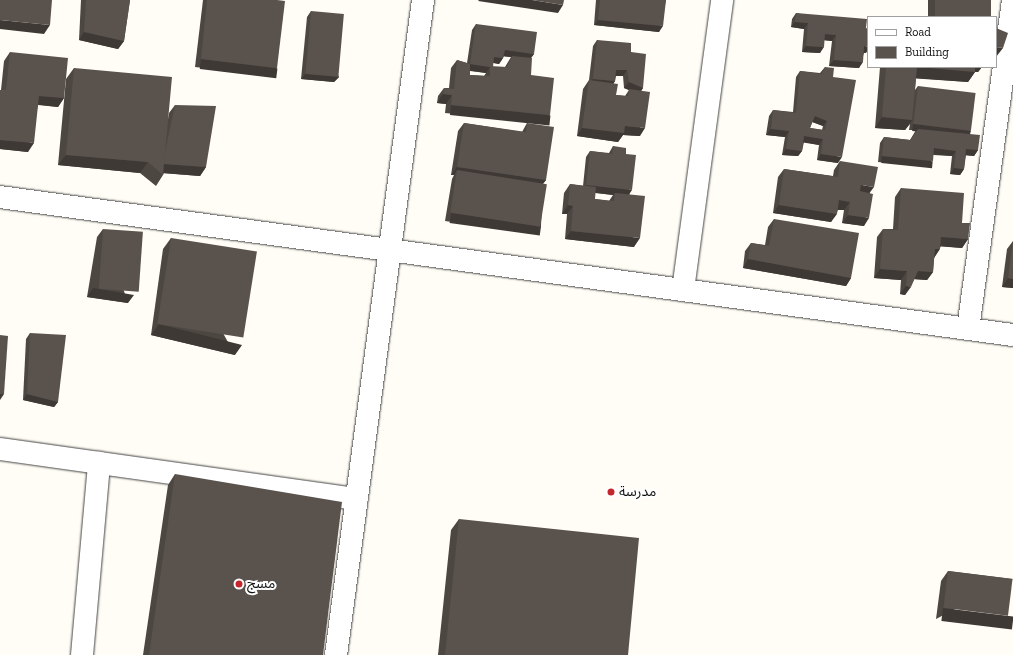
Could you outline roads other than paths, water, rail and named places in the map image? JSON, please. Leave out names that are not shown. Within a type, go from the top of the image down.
[{"type":"street","points":[[336,655],[423,0]]},
{"type":"street","points":[[683,290],[722,0]]},
{"type":"street","points":[[968,329],[1013,0]]},
{"type":"street","points":[[0,197],[1013,335]]},
{"type":"street","points":[[0,449],[357,499]]},
{"type":"street","points":[[82,655],[99,463]]},
{"type":"place","name":"مدرسة","points":[[611,492]]},
{"type":"place","name":"مسج","points":[[239,584]]}]
